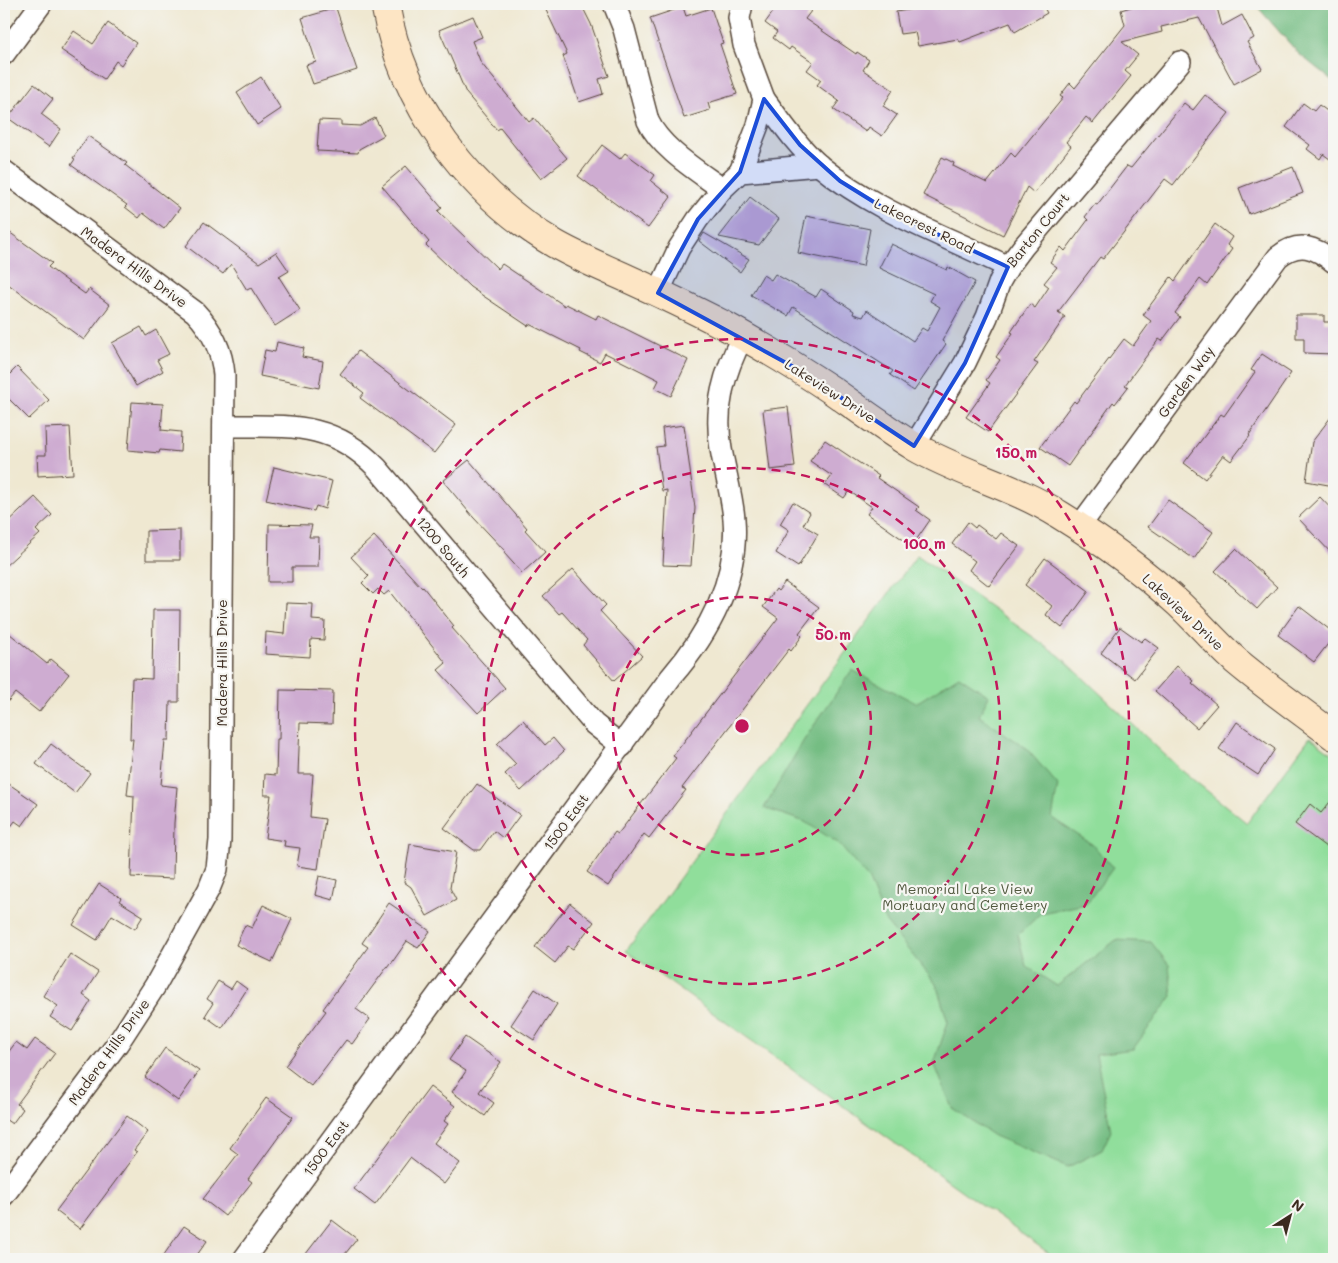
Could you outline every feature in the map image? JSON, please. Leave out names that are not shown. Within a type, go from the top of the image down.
[{"type":"street","points":[[4,54],[40,4]]},
{"type":"street","name":"Lakeview Drive","points":[[385,4],[400,56],[420,102],[443,141],[472,177],[502,207],[555,244],[743,336],[831,390],[914,446],[938,459],[1022,494],[1079,527],[1166,593],[1236,660],[1334,736]]},
{"type":"street","points":[[614,4],[624,29],[652,130],[675,153],[722,189]]},
{"type":"street","name":"Lakecrest Road","points":[[742,4],[740,18],[744,45],[764,99],[800,145],[819,164],[840,181],[890,212],[1008,267]]},
{"type":"street","name":"Barton Court","points":[[914,446],[965,363],[1000,281],[1008,267],[1180,62]]},
{"type":"street","points":[[658,293],[688,233],[708,204],[740,172],[758,125],[764,99]]},
{"type":"street","points":[[740,172],[819,164]]},
{"type":"street","name":"Madera Hills Drive","points":[[4,171],[183,302],[205,323],[213,336],[223,361],[224,426],[220,840],[216,870],[205,898],[137,1015],[4,1195]]},
{"type":"street","name":"Garden Way","points":[[1079,527],[1273,263],[1285,251],[1292,247],[1301,246],[1316,250],[1334,262]]},
{"type":"street","name":"1500 East","points":[[244,1259],[695,647],[718,607],[726,587],[731,565],[734,521],[718,431],[719,412],[725,375],[743,336]]},
{"type":"street","name":"1200 South","points":[[224,426],[312,429],[328,434],[354,447],[377,468],[594,724],[622,746]]},
{"type":"highlighted area","points":[[764,99],[800,145],[840,181],[890,212],[1008,267],[965,363],[914,446],[801,371],[658,293],[698,219],[740,172]]},
{"type":"green space","points":[[1255,4],[1334,4],[1334,82],[1298,53]]},
{"type":"green space","name":"Memorial Lake View Mortuary and Cemetery","points":[[917,555],[1060,656],[1180,769],[1247,823],[1310,737],[1334,755],[1334,1259],[1057,1259],[626,951]]},
{"type":"green space","points":[[852,670],[916,703],[959,676],[989,696],[979,716],[1025,747],[1058,785],[1052,818],[1093,845],[1113,868],[1086,904],[1041,913],[1018,935],[1026,966],[1057,986],[1116,940],[1151,942],[1169,965],[1172,996],[1133,1049],[1096,1054],[1111,1131],[1102,1150],[1068,1167],[994,1136],[952,1108],[934,1063],[948,1022],[936,984],[885,921],[869,880],[838,843],[805,822],[764,808],[804,740]]},
{"type":"building","points":[[543,4],[581,4],[591,24],[609,76],[599,79],[603,94],[579,102],[563,56],[567,54]]},
{"type":"building","points":[[779,4],[801,4],[811,11],[805,19],[856,54],[857,52],[869,60],[863,70],[893,90],[883,106],[897,115],[882,136],[869,127],[866,132],[833,109],[839,101],[817,85],[821,80],[807,70],[813,62],[791,47],[789,50],[773,38],[777,32],[765,23]]},
{"type":"building","points":[[952,4],[1042,4],[1047,13],[1015,32],[1010,23],[960,42],[958,39],[918,46],[915,32],[900,34],[896,12],[937,5],[938,9]]},
{"type":"building","points":[[1133,4],[1216,4],[1222,26],[1242,15],[1254,38],[1247,42],[1262,69],[1234,84],[1199,18],[1161,27],[1162,32],[1122,42],[1138,55],[1125,71],[1131,76],[1093,123],[1086,117],[1066,142],[1071,146],[1034,193],[1027,187],[1003,235],[923,195],[942,157],[954,163],[953,166],[987,183],[1011,153],[1015,157],[1063,98],[1060,96],[1070,83],[1075,88],[1125,25],[1121,10],[1134,6]]},
{"type":"building","points":[[683,7],[686,16],[711,8],[723,43],[720,44],[737,94],[708,103],[710,110],[684,118],[650,18]]},
{"type":"building","points":[[336,8],[357,70],[313,84],[306,65],[316,62],[302,18]]},
{"type":"building","points":[[473,16],[482,37],[472,41],[481,63],[529,122],[534,118],[567,158],[541,179],[500,128],[497,130],[466,93],[439,30]]},
{"type":"building","points":[[108,23],[136,43],[121,65],[116,61],[104,79],[61,50],[74,31],[93,44]]},
{"type":"building","points":[[261,77],[281,109],[257,125],[237,93]]},
{"type":"building","points":[[34,84],[53,99],[41,114],[61,129],[49,147],[8,118]]},
{"type":"building","points":[[1205,95],[1229,113],[1173,185],[1165,179],[1103,259],[1100,257],[1058,312],[1065,317],[1034,362],[1038,364],[988,432],[966,417],[990,383],[986,380],[1000,360],[996,357],[1013,333],[1011,332],[1030,304],[1035,308],[1049,287],[1044,283],[1057,267],[1050,262],[1061,247],[1065,251],[1088,220],[1085,217],[1095,204],[1097,205],[1127,166],[1131,168],[1184,103],[1193,110]]},
{"type":"building","points":[[1303,103],[1314,111],[1319,105],[1334,116],[1334,162],[1323,154],[1320,159],[1307,149],[1310,145],[1286,127]]},
{"type":"building","points":[[375,118],[384,135],[359,149],[358,153],[317,151],[319,120],[341,121],[341,125],[360,126]]},
{"type":"building","points":[[88,136],[127,163],[125,165],[180,208],[164,229],[143,213],[139,218],[125,207],[127,205],[71,165],[75,159],[73,158]]},
{"type":"building","points":[[602,145],[620,159],[625,153],[655,175],[651,181],[671,197],[648,228],[578,176]]},
{"type":"building","points":[[406,166],[442,208],[438,211],[498,269],[502,264],[565,306],[566,304],[596,319],[598,315],[688,360],[671,396],[655,388],[659,380],[605,353],[600,362],[580,352],[581,350],[529,324],[528,326],[470,287],[426,245],[429,242],[382,186]]},
{"type":"building","points":[[1293,167],[1303,193],[1249,214],[1239,188]]},
{"type":"building","points":[[750,197],[779,219],[759,245],[719,237]]},
{"type":"building","points":[[806,216],[870,229],[863,266],[798,253]]},
{"type":"building","points":[[204,222],[259,263],[276,252],[289,271],[279,277],[300,310],[275,326],[251,288],[247,290],[231,264],[223,274],[186,246]]},
{"type":"building","points":[[1215,224],[1232,237],[1227,245],[1232,249],[1207,285],[1200,279],[1175,313],[1180,317],[1162,341],[1159,339],[1125,385],[1128,387],[1115,404],[1113,402],[1068,466],[1040,447],[1124,339],[1133,346],[1151,321],[1143,315],[1171,277],[1175,281]]},
{"type":"building","points":[[9,232],[52,263],[48,267],[85,294],[89,289],[110,305],[84,340],[4,281],[4,240]]},
{"type":"building","points":[[704,233],[749,259],[740,272],[699,241]]},
{"type":"building","points":[[891,244],[947,270],[948,267],[975,282],[942,341],[946,344],[914,391],[890,375],[893,371],[793,307],[788,316],[751,295],[763,275],[771,280],[775,274],[816,297],[821,289],[854,311],[853,314],[863,317],[867,310],[913,341],[922,328],[927,331],[940,307],[930,301],[934,294],[879,268]]},
{"type":"building","points":[[1296,315],[1324,315],[1324,322],[1334,322],[1334,354],[1304,353],[1304,338],[1296,338]]},
{"type":"building","points":[[141,327],[146,336],[156,330],[169,354],[157,360],[163,371],[136,386],[112,343]]},
{"type":"building","points":[[277,342],[304,348],[302,357],[323,361],[319,388],[260,376],[265,350],[275,352]]},
{"type":"building","points":[[358,351],[456,425],[434,453],[360,398],[364,393],[340,374]]},
{"type":"building","points":[[1262,354],[1291,373],[1250,436],[1231,461],[1223,455],[1205,479],[1184,463],[1221,414],[1224,416],[1255,372],[1251,370]]},
{"type":"building","points":[[17,367],[49,400],[29,419],[4,394],[4,380]]},
{"type":"building","points":[[132,402],[163,404],[161,430],[181,432],[180,452],[160,450],[159,453],[128,450]]},
{"type":"building","points":[[788,407],[795,467],[770,470],[763,410]]},
{"type":"building","points":[[1334,413],[1334,486],[1306,481],[1312,442]]},
{"type":"building","points":[[684,425],[695,508],[691,566],[663,565],[667,490],[662,491],[656,447],[664,446],[662,428]]},
{"type":"building","points":[[70,427],[73,474],[38,476],[37,455],[46,455],[45,428]]},
{"type":"building","points":[[825,440],[879,476],[877,478],[919,507],[916,510],[930,520],[912,546],[867,514],[872,507],[849,491],[844,498],[825,485],[832,476],[810,461]]},
{"type":"building","points":[[469,460],[545,552],[522,573],[443,481]]},
{"type":"building","points":[[274,467],[332,481],[325,509],[316,506],[314,511],[266,500]]},
{"type":"building","points":[[35,497],[52,515],[36,530],[40,534],[4,567],[4,526]]},
{"type":"building","points":[[1320,497],[1334,512],[1334,556],[1298,518]]},
{"type":"building","points":[[1168,500],[1213,532],[1194,559],[1148,527]]},
{"type":"building","points":[[793,502],[810,513],[803,525],[818,534],[798,567],[776,553],[789,530],[780,524]]},
{"type":"building","points":[[968,522],[975,528],[977,525],[996,539],[1001,533],[1019,546],[989,586],[969,570],[975,561],[952,544]]},
{"type":"building","points":[[269,524],[312,525],[309,537],[319,537],[318,567],[292,567],[292,582],[268,582]]},
{"type":"building","points":[[180,530],[180,560],[146,560],[146,531]]},
{"type":"building","points":[[374,536],[423,587],[454,626],[452,628],[505,688],[478,713],[438,670],[446,663],[389,591],[384,595],[378,589],[373,594],[362,583],[369,576],[351,557]]},
{"type":"building","points":[[1236,549],[1277,587],[1257,609],[1215,571]]},
{"type":"building","points":[[1045,558],[1089,591],[1062,628],[1046,615],[1052,606],[1025,585]]},
{"type":"building","points":[[573,569],[606,605],[600,611],[642,656],[614,681],[583,645],[587,640],[562,612],[559,614],[543,596]]},
{"type":"building","points":[[785,582],[819,607],[799,633],[802,636],[791,651],[789,649],[682,788],[686,790],[649,838],[644,834],[608,886],[587,872],[615,832],[618,834],[676,758],[673,756],[778,618],[763,607],[776,589],[778,591]]},
{"type":"building","points":[[286,603],[313,604],[312,620],[325,621],[324,640],[311,639],[310,657],[265,654],[266,632],[284,634]]},
{"type":"building","points":[[1299,606],[1334,633],[1334,636],[1314,662],[1278,635]]},
{"type":"building","points":[[153,610],[180,610],[179,702],[170,702],[169,740],[165,740],[161,785],[177,787],[173,879],[131,877],[134,796],[127,795],[133,739],[130,739],[132,678],[152,679]]},
{"type":"building","points":[[1120,627],[1141,642],[1145,638],[1159,648],[1135,679],[1101,653]]},
{"type":"building","points":[[4,629],[47,664],[51,659],[69,674],[39,712],[15,693],[4,706]]},
{"type":"building","points":[[1177,666],[1194,681],[1192,683],[1217,705],[1197,728],[1155,691]]},
{"type":"building","points":[[280,690],[333,691],[332,724],[300,723],[298,774],[313,774],[310,817],[325,819],[318,869],[297,866],[300,848],[284,846],[285,841],[265,838],[271,795],[264,795],[265,774],[276,775]]},
{"type":"building","points":[[523,720],[545,745],[553,738],[564,751],[521,791],[505,774],[516,764],[497,744]]},
{"type":"building","points":[[1237,722],[1275,749],[1258,775],[1219,749]]},
{"type":"building","points":[[51,744],[90,773],[75,793],[36,764]]},
{"type":"building","points":[[9,784],[38,804],[22,826],[15,821],[4,836],[4,792]]},
{"type":"building","points":[[477,784],[520,815],[503,838],[494,831],[480,850],[474,850],[444,828]]},
{"type":"building","points":[[1334,797],[1334,837],[1326,847],[1295,824],[1310,804],[1321,813]]},
{"type":"building","points":[[410,844],[456,852],[450,888],[456,900],[427,916],[411,887],[404,882]]},
{"type":"building","points":[[319,876],[337,880],[333,900],[315,895]]},
{"type":"building","points":[[99,884],[121,898],[119,901],[143,916],[135,929],[112,915],[97,940],[73,925]]},
{"type":"building","points":[[389,903],[430,931],[418,948],[407,941],[390,963],[356,1009],[370,1019],[352,1044],[346,1040],[311,1086],[285,1066],[326,1011],[323,1009],[368,947],[362,943]]},
{"type":"building","points":[[570,903],[594,922],[573,949],[568,946],[555,963],[535,947]]},
{"type":"building","points":[[263,905],[292,919],[272,962],[236,945],[245,925],[252,928]]},
{"type":"building","points":[[70,954],[98,972],[83,995],[91,1001],[72,1031],[50,1017],[58,1006],[43,996]]},
{"type":"building","points":[[218,981],[231,989],[236,981],[247,989],[222,1028],[205,1016],[213,1003],[207,999]]},
{"type":"building","points":[[535,989],[557,1004],[534,1040],[511,1025]]},
{"type":"building","points":[[465,1037],[501,1062],[479,1092],[494,1103],[485,1116],[452,1092],[466,1071],[449,1060]]},
{"type":"building","points":[[35,1039],[55,1053],[17,1104],[23,1109],[12,1124],[5,1119],[4,1122],[4,1058],[16,1042],[27,1050]]},
{"type":"building","points":[[165,1048],[199,1071],[178,1101],[145,1077]]},
{"type":"building","points":[[430,1087],[455,1106],[444,1121],[448,1124],[434,1143],[460,1163],[444,1184],[410,1158],[375,1205],[354,1189]]},
{"type":"building","points":[[266,1098],[293,1117],[248,1179],[252,1182],[225,1216],[203,1199],[238,1154],[230,1148]]},
{"type":"building","points":[[127,1116],[148,1132],[134,1150],[137,1152],[80,1229],[56,1211]]},
{"type":"building","points":[[332,1220],[357,1239],[341,1259],[302,1259]]},
{"type":"building","points":[[184,1226],[207,1241],[194,1259],[161,1259]]}]
